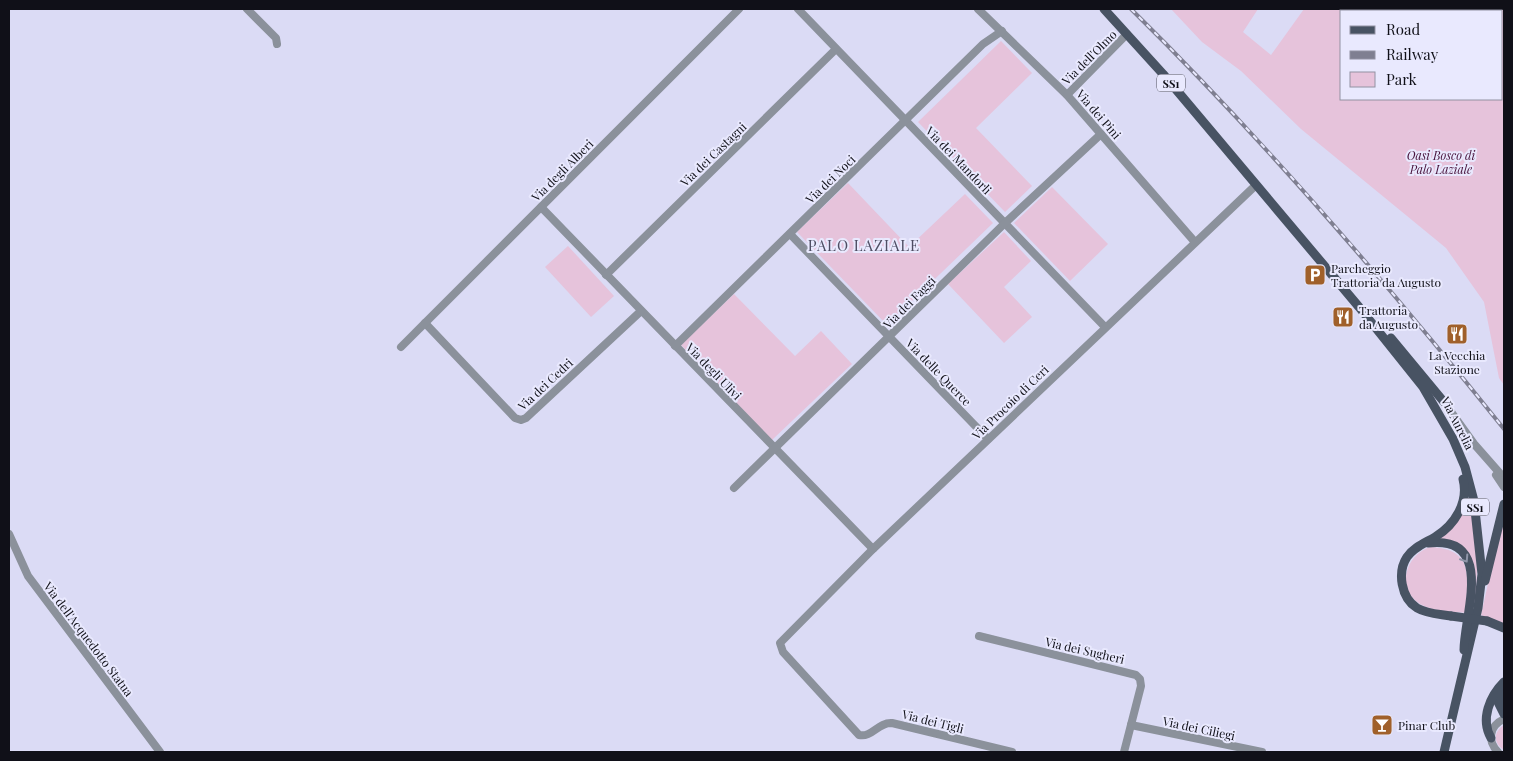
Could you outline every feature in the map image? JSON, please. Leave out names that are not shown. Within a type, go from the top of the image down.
[{"type":"main road","name":"Via Aurelia","points":[[1104,9],[1256,184],[1359,307],[1423,387],[1446,424],[1465,467],[1474,501],[1481,550],[1480,596],[1444,752]]},
{"type":"main road","points":[[1359,307],[1403,351],[1444,402]]},
{"type":"main road","points":[[1446,424],[1463,478],[1464,494],[1458,514],[1450,526],[1411,552],[1404,563],[1401,574],[1405,592],[1410,601],[1419,609],[1488,621],[1504,628]]},
{"type":"main road","points":[[1480,596],[1504,504]]},
{"type":"main road","points":[[1423,544],[1443,543],[1454,547],[1463,554],[1471,568],[1472,593],[1464,643],[1466,660]]},
{"type":"main road","points":[[1491,738],[1486,723],[1488,708],[1495,693],[1504,682]]},
{"type":"main road","points":[[1504,689],[1498,702],[1504,714]]},
{"type":"street","points":[[247,9],[276,38],[278,44]]},
{"type":"street","name":"Via degli Alberi","points":[[401,347],[739,9]]},
{"type":"street","name":"Via dei Mandorli","points":[[798,9],[1104,327]]},
{"type":"street","name":"Via dei Pini","points":[[978,9],[1067,95],[1194,242]]},
{"type":"street","name":"Via dei Noci","points":[[675,346],[985,42],[1002,31]]},
{"type":"street","name":"Via dell'Olmo","points":[[1067,95],[1127,34]]},
{"type":"street","name":"Via dei Castagni","points":[[606,275],[836,49]]},
{"type":"street","name":"Via dei Faggi","points":[[734,488],[1005,223],[1101,134]]},
{"type":"street","name":"Via Procoio di Ceri","points":[[783,638],[1104,327],[1256,184]]},
{"type":"street","name":"Via degli Ulivi","points":[[541,207],[873,549]]},
{"type":"street","name":"Via delle Querce","points":[[790,234],[988,439]]},
{"type":"street","name":"Via dei Cedri","points":[[425,323],[515,418],[521,420],[526,418],[640,311]]},
{"type":"street","points":[[1444,402],[1465,432],[1504,478]]},
{"type":"street","points":[[1486,458],[1504,487]]},
{"type":"street","name":"Via dell'Acquedotto Statua","points":[[9,534],[28,576],[160,752]]},
{"type":"street","name":"Via dei Sugheri","points":[[979,636],[1136,675],[1141,686],[1124,752]]},
{"type":"street","name":"Via dei Tigli","points":[[783,638],[780,644],[783,652],[859,735],[867,735],[882,724],[892,723],[1012,752]]},
{"type":"street","points":[[1498,752],[1492,744],[1491,738],[1494,727],[1504,719]]},
{"type":"street","name":"Via dei Ciliegi","points":[[1131,725],[1262,752]]},
{"type":"green space","name":"Oasi Bosco di Palo Laziale","points":[[1171,9],[1258,9],[1243,32],[1271,55],[1304,9],[1504,9],[1504,385],[1499,378],[1484,302],[1446,248],[1301,129],[1241,71],[1202,42]]},
{"type":"green space","points":[[1001,41],[1032,73],[976,128],[1032,186],[1005,212],[918,122]]},
{"type":"green space","points":[[848,183],[909,247],[965,194],[993,223],[887,325],[797,232]]},
{"type":"green space","points":[[1052,187],[1108,244],[1070,281],[1014,223]]},
{"type":"green space","points":[[1004,232],[1031,261],[1004,287],[1032,317],[1004,343],[948,284]]},
{"type":"green space","points":[[568,246],[614,296],[591,317],[545,267]]},
{"type":"green space","points":[[734,294],[795,356],[821,331],[852,364],[772,440],[681,345]]},
{"type":"green space","points":[[1467,494],[1474,520],[1477,549],[1477,579],[1474,606],[1469,559],[1438,539]]},
{"type":"green space","points":[[1504,512],[1504,624],[1481,615]]},
{"type":"green space","points":[[1430,547],[1445,549],[1455,553],[1462,560],[1466,568],[1467,577],[1466,613],[1425,607],[1413,598],[1408,590],[1406,581],[1410,565],[1421,551]]},
{"type":"green space","points":[[1504,725],[1504,750],[1496,741],[1496,734]]},
{"type":"railway","points":[[1131,9],[1229,109],[1324,213],[1504,429]]},
{"type":"place","name":"Parcheggio Trattoria da Augusto","points":[[1315,275]]},
{"type":"place","name":"Trattoria da Augusto","points":[[1343,317]]},
{"type":"place","name":"La Vecchia Stazione","points":[[1457,334]]},
{"type":"place","name":"Pinar Club","points":[[1382,725]]},
{"type":"district","name":"PALO LAZIALE","points":[[864,245]]}]
